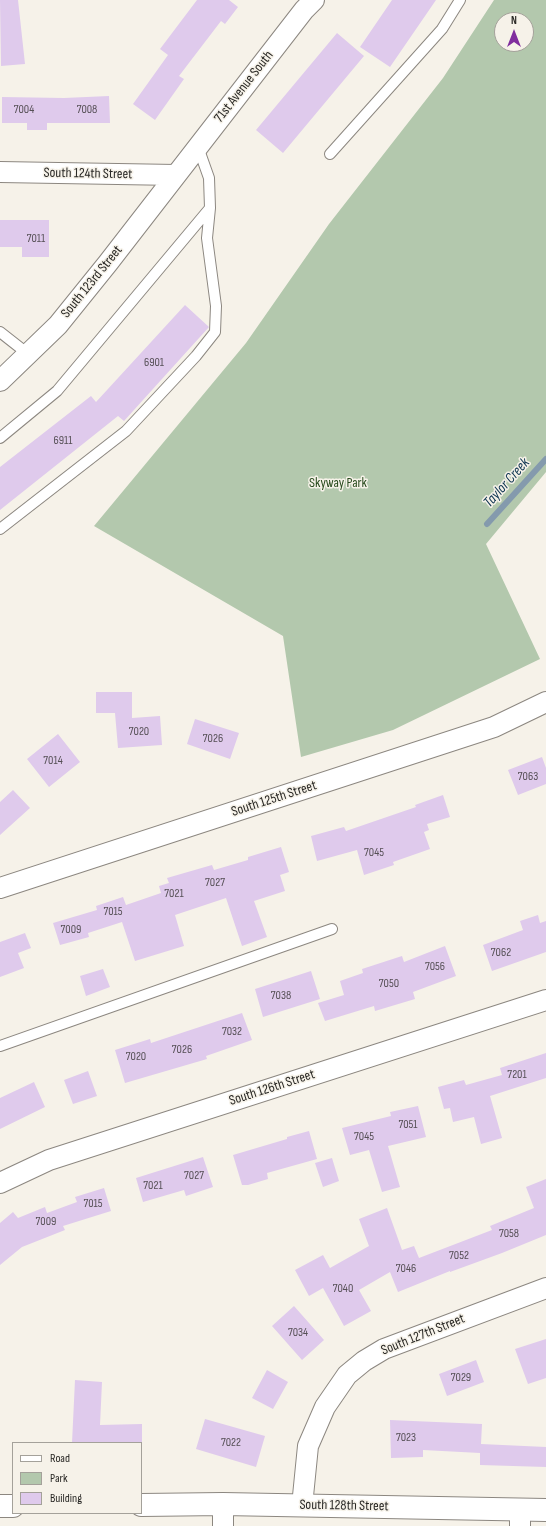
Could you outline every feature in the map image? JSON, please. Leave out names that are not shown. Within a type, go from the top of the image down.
[{"type":"street","name":"71st Avenue South","points":[[176,175],[304,10],[314,0]]},
{"type":"street","name":"South 124th Street","points":[[0,172],[176,175]]},
{"type":"street","name":"South 123rd Street","points":[[0,381],[58,325],[176,175]]},
{"type":"street","name":"South 125th Street","points":[[0,888],[494,727],[546,702]]},
{"type":"street","name":"South 126th Street","points":[[0,1183],[49,1160],[546,1000]]},
{"type":"street","name":"South 127th Street","points":[[302,1506],[308,1446],[325,1407],[347,1375],[364,1361],[384,1349],[546,1288]]},
{"type":"street","name":"South 128th Street","points":[[142,1505],[223,1504],[302,1506],[520,1518],[546,1510]]},
{"type":"street","points":[[223,1504],[223,1526]]},
{"type":"street","points":[[0,1506],[12,1506]]},
{"type":"lane","points":[[330,154],[442,29],[460,0]]},
{"type":"lane","points":[[0,529],[126,431],[196,356],[215,332],[216,306],[208,238],[210,208],[209,178],[198,147]]},
{"type":"lane","points":[[0,438],[57,391],[210,208]]},
{"type":"lane","points":[[0,332],[28,354]]},
{"type":"lane","points":[[0,1046],[332,929]]},
{"type":"green space","name":"Skyway Park","points":[[494,0],[546,0],[546,472],[486,544],[540,659],[393,730],[301,757],[283,636],[94,526],[246,343],[329,224],[443,78]]},
{"type":"building","points":[[0,0],[18,0],[25,64],[1,66]]},
{"type":"building","points":[[197,0],[229,0],[238,7],[225,24],[221,21],[179,76],[184,79],[155,120],[133,104],[168,55],[160,49]]},
{"type":"building","points":[[392,0],[436,0],[390,67],[360,47]]},
{"type":"building","points":[[337,33],[364,56],[283,153],[256,130]]},
{"type":"building","points":[[109,96],[110,123],[47,123],[47,130],[27,130],[27,123],[2,123],[2,97],[64,98]]},
{"type":"building","points":[[0,220],[49,220],[49,257],[22,257],[22,247],[0,247]]},
{"type":"building","points":[[185,305],[209,327],[124,421],[118,416],[0,510],[0,467],[91,396],[96,402]]},
{"type":"building","points":[[96,692],[132,692],[132,718],[160,716],[162,745],[118,748],[115,713],[96,713]]},
{"type":"building","points":[[195,719],[239,733],[230,759],[187,744]]},
{"type":"building","points":[[58,734],[80,762],[49,787],[27,759]]},
{"type":"building","points":[[542,757],[546,768],[546,784],[518,795],[508,770]]},
{"type":"building","points":[[13,790],[30,808],[0,835],[0,802]]},
{"type":"building","points":[[443,795],[450,817],[427,824],[429,830],[424,832],[430,849],[393,862],[394,865],[364,875],[357,850],[317,861],[311,836],[344,827],[346,831],[416,807],[415,805]]},
{"type":"building","points":[[281,847],[289,872],[280,875],[285,891],[254,901],[267,937],[242,946],[226,898],[175,915],[184,946],[135,961],[122,922],[88,933],[89,937],[60,945],[53,923],[97,910],[96,906],[123,897],[126,905],[161,893],[159,886],[169,883],[167,878],[212,865],[214,870],[248,860],[248,857]]},
{"type":"building","points":[[538,915],[540,923],[546,921],[546,952],[492,971],[483,945],[523,930],[520,921]]},
{"type":"building","points":[[25,933],[31,948],[18,953],[24,968],[0,977],[0,942]]},
{"type":"building","points":[[445,946],[456,976],[413,992],[415,999],[375,1011],[374,1006],[325,1021],[318,1003],[344,995],[340,981],[363,973],[362,969],[402,956],[404,962]]},
{"type":"building","points":[[103,969],[110,987],[86,996],[80,976]]},
{"type":"building","points":[[311,971],[320,999],[263,1017],[255,989]]},
{"type":"building","points":[[242,1013],[252,1040],[206,1056],[207,1059],[125,1083],[115,1050],[150,1039],[151,1043]]},
{"type":"building","points":[[546,1053],[546,1078],[490,1096],[502,1138],[481,1144],[474,1117],[453,1122],[450,1108],[444,1109],[438,1087],[464,1080],[466,1085],[502,1075],[500,1068]]},
{"type":"building","points":[[88,1071],[97,1096],[73,1104],[64,1080]]},
{"type":"building","points":[[34,1082],[45,1107],[0,1129],[0,1098]]},
{"type":"building","points":[[418,1106],[426,1137],[388,1146],[400,1187],[382,1192],[369,1150],[350,1155],[342,1128],[391,1116],[390,1112]]},
{"type":"building","points":[[309,1131],[317,1159],[267,1173],[268,1179],[248,1185],[242,1185],[233,1155]]},
{"type":"building","points":[[203,1157],[213,1187],[186,1196],[184,1190],[143,1202],[136,1178]]},
{"type":"building","points":[[332,1158],[339,1181],[323,1187],[315,1163]]},
{"type":"building","points":[[546,1179],[546,1235],[398,1292],[390,1272],[359,1290],[371,1311],[344,1326],[323,1288],[309,1296],[295,1270],[323,1255],[330,1268],[369,1246],[359,1219],[387,1208],[402,1250],[414,1246],[419,1258],[492,1230],[490,1226],[534,1208],[526,1187]]},
{"type":"building","points":[[104,1188],[111,1211],[63,1226],[65,1230],[22,1247],[0,1265],[0,1223],[13,1212],[18,1218],[45,1207],[47,1213],[77,1202],[75,1197]]},
{"type":"building","points":[[294,1306],[324,1340],[302,1360],[272,1326]]},
{"type":"building","points":[[546,1339],[546,1378],[528,1384],[515,1349]]},
{"type":"building","points":[[476,1360],[484,1382],[447,1396],[439,1374]]},
{"type":"building","points":[[267,1370],[288,1382],[273,1409],[252,1398]]},
{"type":"building","points":[[75,1380],[102,1382],[100,1425],[142,1424],[142,1442],[72,1442]]},
{"type":"building","points":[[205,1419],[265,1436],[256,1467],[196,1449]]},
{"type":"building","points":[[390,1420],[482,1424],[481,1444],[546,1447],[546,1467],[480,1465],[480,1453],[423,1450],[423,1457],[391,1458]]},
{"type":"waterway","name":"Taylor Creek","points":[[487,524],[546,459]]}]
